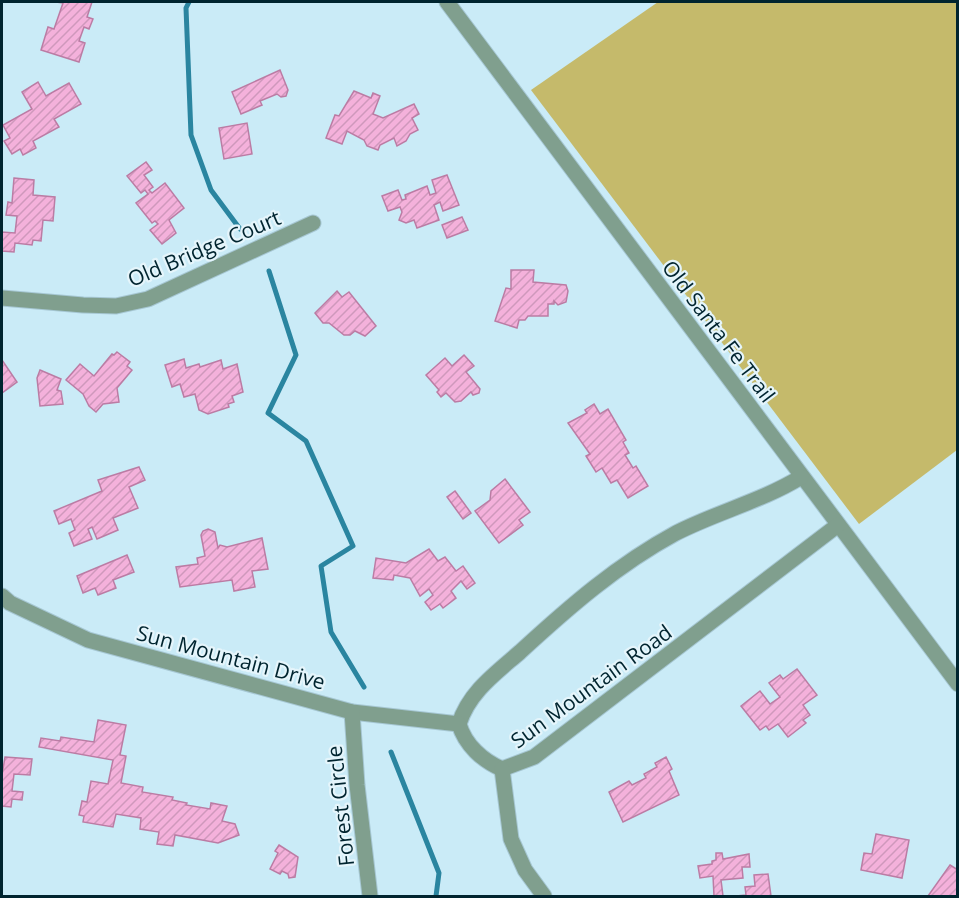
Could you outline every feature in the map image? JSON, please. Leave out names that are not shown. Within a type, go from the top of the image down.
[{"type":"street","name":"Old Santa Fe Trail","points":[[447,2],[957,684]]},
{"type":"street","name":"Old Bridge Court","points":[[2,298],[116,306],[148,299],[313,223]]},
{"type":"street","points":[[459,724],[463,710],[483,685],[566,609],[605,578],[678,532],[779,490],[801,477]]},
{"type":"street","name":"Sun Mountain Road","points":[[459,724],[462,734],[488,763],[502,769],[534,757],[838,525]]},
{"type":"street","name":"Sun Mountain Drive","points":[[2,596],[10,603],[88,640],[352,712],[459,724]]},
{"type":"street","name":"Forest Circle","points":[[352,712],[357,785],[370,897]]},
{"type":"street","points":[[502,769],[511,839],[525,870],[544,897]]},
{"type":"shaded area","points":[[658,2],[957,2],[957,450],[859,524],[531,90]]},
{"type":"building","points":[[56,2],[92,2],[87,17],[93,19],[89,29],[84,27],[79,41],[85,43],[79,62],[41,50],[48,27],[54,29],[63,3]]},
{"type":"building","points":[[280,70],[288,90],[286,96],[281,97],[277,94],[260,101],[262,105],[241,114],[232,92]]},
{"type":"building","points":[[38,82],[46,96],[69,83],[81,104],[54,119],[59,127],[33,141],[36,148],[23,155],[20,149],[12,154],[4,141],[10,138],[3,125],[32,109],[22,92]]},
{"type":"building","points":[[354,91],[371,98],[373,93],[380,96],[373,114],[383,118],[414,104],[419,114],[412,118],[418,130],[397,146],[394,138],[380,145],[378,150],[367,146],[364,140],[347,131],[342,144],[326,138],[335,115],[339,116]]},
{"type":"building","points":[[247,123],[252,154],[224,159],[219,128]]},
{"type":"building","points":[[146,162],[152,170],[144,175],[153,187],[149,190],[152,193],[165,183],[184,208],[169,220],[176,233],[162,244],[150,230],[158,224],[155,221],[152,223],[136,203],[148,194],[145,190],[141,193],[127,176]]},
{"type":"building","points":[[447,175],[459,205],[443,211],[440,202],[434,205],[439,220],[417,228],[414,220],[406,223],[399,220],[402,212],[400,207],[388,211],[382,196],[398,190],[402,200],[406,199],[405,195],[427,186],[430,195],[436,193],[432,180]]},
{"type":"building","points":[[14,178],[34,180],[33,195],[55,197],[53,221],[43,220],[41,241],[33,240],[32,245],[15,243],[14,252],[2,251],[2,232],[15,233],[17,216],[6,215],[8,202],[12,203]]},
{"type":"building","points":[[462,217],[468,230],[447,238],[442,225]]},
{"type":"building","points":[[511,270],[534,270],[533,282],[566,285],[568,291],[566,302],[558,305],[554,301],[554,304],[548,304],[548,316],[528,316],[525,320],[519,320],[517,328],[495,321],[506,288],[511,289]]},
{"type":"building","points":[[337,291],[342,297],[349,292],[376,326],[365,336],[355,331],[350,335],[344,335],[329,323],[323,323],[315,313]]},
{"type":"building","points":[[117,352],[130,362],[127,366],[132,370],[117,388],[119,402],[103,404],[96,412],[89,406],[83,394],[66,380],[80,364],[94,376],[112,354]]},
{"type":"building","points":[[464,355],[474,366],[466,372],[480,389],[479,393],[473,395],[471,392],[461,401],[455,402],[446,393],[441,397],[437,392],[439,390],[426,375],[445,358],[452,366]]},
{"type":"building","points":[[184,359],[186,368],[199,364],[200,367],[221,360],[223,369],[237,364],[243,392],[232,396],[234,402],[228,404],[229,407],[208,414],[199,410],[195,394],[184,397],[180,384],[172,387],[165,365]]},
{"type":"building","points":[[2,360],[17,382],[2,393]]},
{"type":"building","points":[[40,370],[61,379],[57,390],[61,391],[63,404],[40,406],[37,378]]},
{"type":"building","points":[[594,404],[600,414],[608,409],[626,440],[623,442],[629,453],[625,455],[633,468],[636,466],[648,486],[628,498],[617,480],[611,483],[602,468],[596,472],[586,456],[590,454],[568,423],[587,413],[585,410]]},
{"type":"building","points":[[139,467],[145,480],[129,487],[138,508],[113,518],[118,530],[97,539],[92,527],[88,529],[92,539],[74,546],[69,533],[75,530],[71,519],[59,524],[54,511],[102,491],[98,480]]},
{"type":"building","points":[[505,479],[530,512],[519,520],[523,525],[499,543],[475,511],[490,500],[491,491]]},
{"type":"building","points":[[455,491],[471,513],[463,519],[447,497]]},
{"type":"building","points":[[208,529],[215,532],[218,548],[220,545],[227,547],[262,538],[268,569],[252,571],[255,587],[234,591],[232,580],[180,587],[176,567],[198,564],[197,558],[205,556],[201,535]]},
{"type":"building","points":[[429,549],[438,561],[445,557],[456,571],[463,566],[475,583],[467,589],[461,581],[451,591],[456,598],[443,608],[440,604],[431,610],[425,602],[433,595],[429,589],[420,596],[410,578],[394,575],[393,580],[373,578],[376,558],[406,563]]},
{"type":"building","points":[[127,555],[134,572],[113,580],[116,588],[98,595],[95,588],[83,593],[77,576]]},
{"type":"building","points":[[797,669],[817,695],[803,705],[810,715],[803,720],[806,723],[788,737],[778,724],[769,730],[766,726],[760,730],[741,706],[760,691],[770,704],[780,697],[769,683],[780,675],[783,679]]},
{"type":"building","points":[[98,720],[126,725],[120,755],[126,756],[121,783],[143,787],[142,792],[173,797],[172,800],[187,803],[186,805],[210,809],[211,803],[227,806],[222,821],[235,824],[239,835],[218,843],[175,835],[173,846],[157,844],[159,832],[140,829],[141,818],[116,814],[113,827],[83,822],[84,816],[79,815],[82,801],[87,802],[91,781],[108,784],[113,760],[39,747],[41,738],[60,741],[61,737],[94,742]]},
{"type":"building","points":[[5,757],[32,759],[30,775],[14,774],[12,791],[23,792],[22,800],[12,799],[11,807],[2,806],[2,775]]},
{"type":"building","points":[[666,757],[679,795],[623,822],[609,792],[629,781],[632,785],[646,778],[644,774],[657,767],[655,763]]},
{"type":"building","points":[[876,834],[909,840],[902,878],[861,870],[864,853],[872,854]]},
{"type":"building","points":[[279,845],[298,857],[295,877],[289,878],[288,874],[282,871],[280,874],[270,869],[278,853],[275,851]]},
{"type":"building","points":[[716,853],[722,853],[723,859],[749,854],[750,867],[742,867],[743,878],[721,880],[723,896],[714,896],[713,876],[700,878],[698,866],[712,864],[712,861],[716,860]]},
{"type":"building","points":[[950,865],[958,870],[958,896],[928,896]]},
{"type":"building","points":[[768,874],[771,896],[736,896],[746,895],[745,887],[755,886],[754,875]]},
{"type":"waterway","points":[[189,2],[186,8],[191,135],[211,190],[240,229]]},
{"type":"waterway","points":[[269,271],[296,355],[268,413],[306,441],[353,546],[321,566],[331,632],[364,687]]},
{"type":"waterway","points":[[391,752],[439,873],[436,896]]}]
